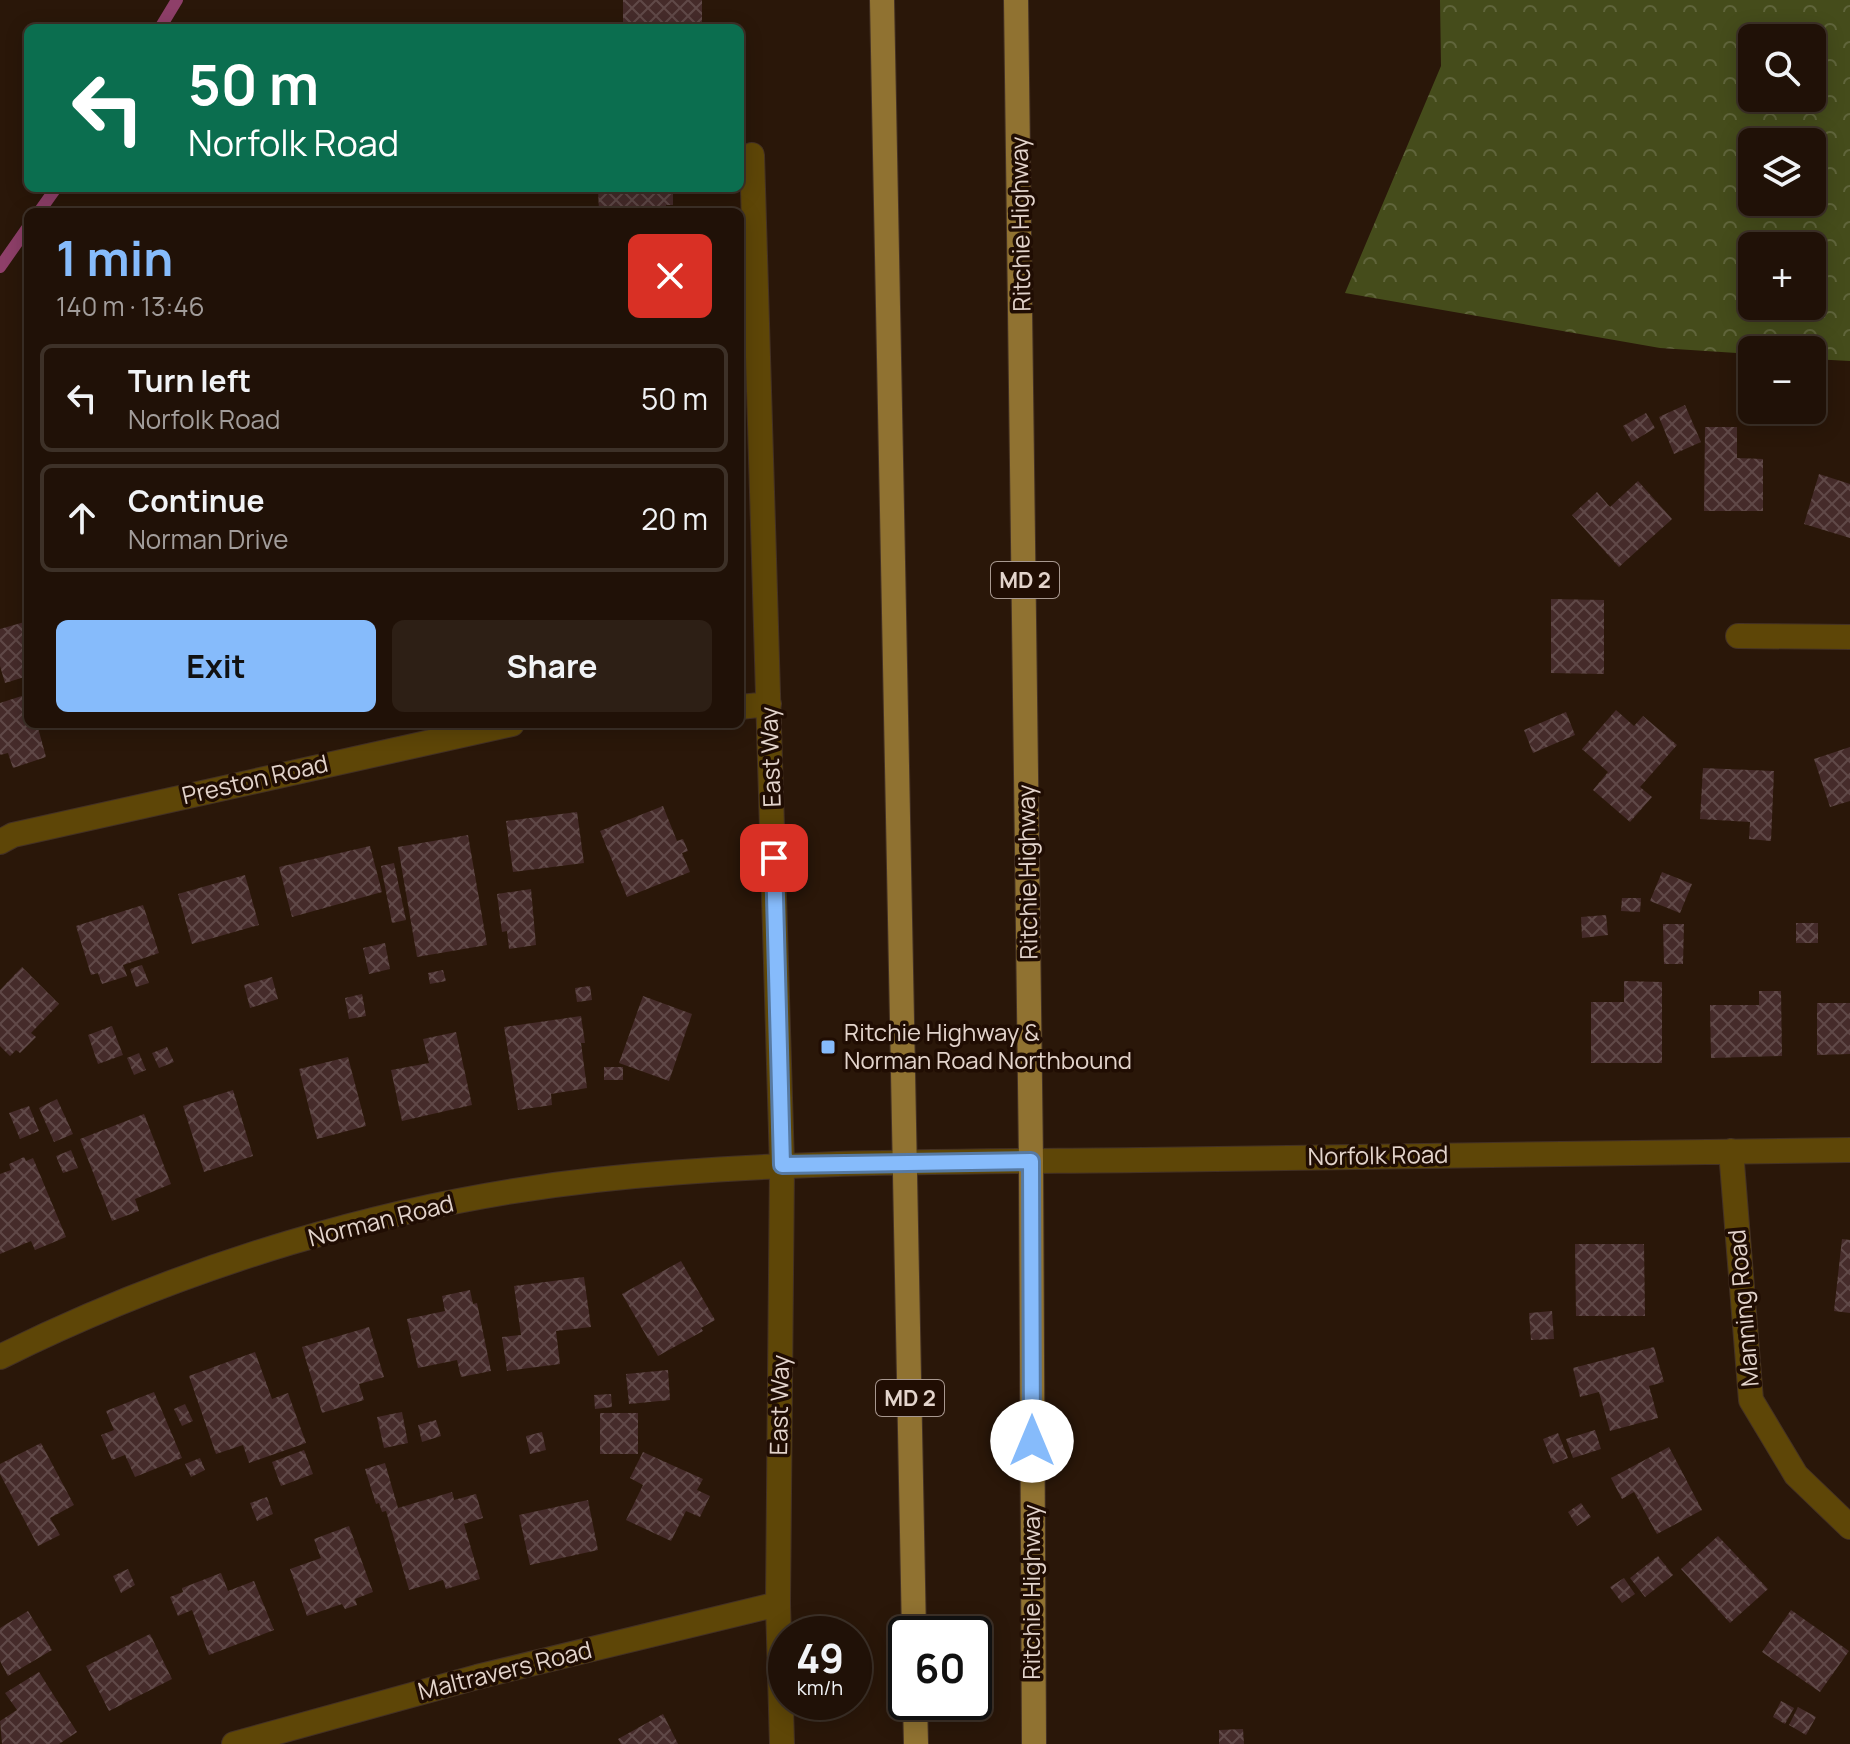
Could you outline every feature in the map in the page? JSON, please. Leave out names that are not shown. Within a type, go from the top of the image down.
[{"type":"main road","name":"MD 2","points":[[882,0],[914,1616]]},
{"type":"main road","name":"Ritchie Highway","points":[[1016,0],[1031,1161],[1034,1744]]},
{"type":"main road","points":[[915,1720],[916,1744]]},
{"type":"street","name":"East Way","points":[[752,155],[782,1165],[778,1604],[782,1744]]},
{"type":"street","points":[[1738,636],[1850,637]]},
{"type":"street","points":[[744,707],[769,704]]},
{"type":"street","name":"Preston Road","points":[[0,842],[13,835],[486,728]]},
{"type":"street","name":"Norfolk Road","points":[[905,1163],[1850,1150]]},
{"type":"street","name":"Manning Road","points":[[1731,1151],[1751,1400],[1796,1475],[1850,1527]]},
{"type":"street","name":"Norman Road","points":[[0,1357],[185,1277],[348,1227],[443,1204],[591,1180],[782,1165],[905,1163]]},
{"type":"street","name":"Maltravers Road","points":[[234,1744],[477,1677],[778,1604]]},
{"type":"green space","points":[[1440,0],[1850,0],[1850,361],[1826,360],[1826,336],[1738,336],[1738,353],[1660,348],[1345,293],[1441,66]]},
{"type":"building","points":[[623,0],[702,0],[702,24],[623,24]]},
{"type":"building","points":[[598,192],[673,192],[673,205],[666,205],[666,208],[599,208]]},
{"type":"building","points":[[1685,405],[1701,442],[1674,454],[1659,417]]},
{"type":"building","points":[[1646,413],[1655,428],[1632,442],[1623,426]]},
{"type":"building","points":[[1705,427],[1737,427],[1737,458],[1763,459],[1763,511],[1704,511]]},
{"type":"building","points":[[1819,474],[1850,484],[1850,538],[1804,524]]},
{"type":"building","points":[[1638,481],[1672,519],[1619,567],[1572,515],[1597,492],[1610,507]]},
{"type":"building","points":[[1551,599],[1604,600],[1604,674],[1551,673]]},
{"type":"building","points":[[24,622],[24,677],[5,683],[0,666],[0,629]]},
{"type":"building","points":[[24,695],[24,728],[38,728],[46,757],[13,768],[8,753],[0,755],[0,703]]},
{"type":"building","points":[[1616,710],[1634,726],[1643,716],[1677,745],[1640,787],[1652,797],[1630,822],[1593,790],[1608,772],[1582,749]]},
{"type":"building","points":[[1566,712],[1575,735],[1533,753],[1524,730]]},
{"type":"building","points":[[1850,747],[1850,801],[1830,807],[1814,759]]},
{"type":"building","points":[[1703,768],[1774,771],[1771,841],[1749,839],[1750,822],[1700,819]]},
{"type":"building","points":[[663,806],[677,841],[683,839],[688,851],[682,853],[690,872],[627,897],[600,831]]},
{"type":"building","points":[[577,812],[584,863],[513,872],[506,821]]},
{"type":"building","points":[[468,835],[487,945],[417,957],[398,847]]},
{"type":"building","points":[[370,846],[382,892],[292,917],[279,867]]},
{"type":"building","points":[[394,863],[406,920],[392,923],[381,866]]},
{"type":"building","points":[[1662,872],[1692,884],[1680,913],[1650,901]]},
{"type":"building","points":[[245,875],[259,925],[192,944],[178,894]]},
{"type":"building","points":[[531,889],[536,945],[509,949],[507,931],[502,932],[497,894]]},
{"type":"building","points":[[1622,898],[1641,898],[1640,912],[1621,911]]},
{"type":"building","points":[[143,905],[159,953],[123,965],[127,976],[102,984],[98,973],[91,975],[76,926]]},
{"type":"building","points":[[1606,915],[1608,935],[1582,938],[1581,917]]},
{"type":"building","points":[[1796,923],[1818,923],[1818,943],[1796,943]]},
{"type":"building","points":[[1663,924],[1684,924],[1683,964],[1664,964]]},
{"type":"building","points":[[385,943],[390,969],[369,974],[363,948]]},
{"type":"building","points":[[142,965],[149,983],[136,987],[130,969]]},
{"type":"building","points":[[22,967],[59,1004],[31,1033],[36,1037],[20,1053],[16,1050],[10,1056],[0,1046],[0,990]]},
{"type":"building","points":[[443,970],[446,981],[430,984],[428,973]]},
{"type":"building","points":[[272,977],[278,999],[250,1008],[244,985]]},
{"type":"building","points":[[1624,981],[1662,982],[1662,1063],[1591,1063],[1591,1002],[1624,1002]]},
{"type":"building","points":[[590,986],[592,1000],[577,1002],[575,988]]},
{"type":"building","points":[[1759,991],[1781,991],[1782,1056],[1711,1058],[1710,1005],[1759,1005]]},
{"type":"building","points":[[362,994],[366,1016],[349,1019],[345,998]]},
{"type":"building","points":[[643,996],[692,1014],[669,1081],[619,1063]]},
{"type":"building","points":[[1817,1003],[1850,1003],[1850,1054],[1817,1055]]},
{"type":"building","points":[[581,1016],[587,1088],[551,1094],[552,1105],[518,1110],[504,1027]]},
{"type":"building","points":[[112,1026],[123,1055],[98,1064],[88,1035]]},
{"type":"building","points":[[456,1032],[472,1105],[402,1121],[391,1070],[429,1063],[423,1039]]},
{"type":"building","points":[[167,1047],[174,1062],[159,1068],[152,1053]]},
{"type":"building","points":[[139,1053],[146,1070],[134,1075],[127,1058]]},
{"type":"building","points":[[348,1057],[366,1126],[317,1139],[299,1069]]},
{"type":"building","points":[[604,1067],[623,1067],[623,1080],[604,1080]]},
{"type":"building","points":[[233,1090],[253,1156],[204,1172],[183,1106]]},
{"type":"building","points":[[57,1099],[73,1134],[54,1142],[39,1108]]},
{"type":"building","points":[[29,1106],[39,1131],[20,1139],[9,1113]]},
{"type":"building","points":[[144,1114],[171,1184],[135,1199],[139,1211],[112,1221],[80,1139]]},
{"type":"building","points":[[71,1150],[78,1168],[63,1173],[56,1156]]},
{"type":"building","points":[[24,1157],[26,1161],[33,1158],[66,1237],[35,1250],[31,1241],[0,1254],[0,1174],[11,1170],[9,1164]]},
{"type":"building","points":[[1842,1239],[1850,1240],[1850,1313],[1834,1311]]},
{"type":"building","points":[[1575,1244],[1644,1244],[1645,1316],[1576,1316]]},
{"type":"building","points":[[681,1261],[715,1320],[701,1328],[703,1331],[658,1356],[622,1294]]},
{"type":"building","points":[[584,1277],[591,1327],[556,1331],[560,1364],[507,1371],[502,1337],[521,1335],[514,1286]]},
{"type":"building","points":[[470,1290],[473,1304],[477,1303],[491,1371],[461,1377],[457,1360],[418,1368],[407,1319],[445,1311],[442,1296]]},
{"type":"building","points":[[1552,1311],[1554,1339],[1531,1340],[1529,1313]]},
{"type":"building","points":[[369,1327],[384,1377],[359,1384],[364,1400],[322,1413],[302,1347]]},
{"type":"building","points":[[1654,1347],[1664,1382],[1649,1386],[1658,1418],[1610,1431],[1599,1392],[1580,1397],[1573,1368]]},
{"type":"building","points":[[255,1352],[272,1399],[288,1393],[306,1443],[249,1463],[243,1445],[216,1454],[189,1376]]},
{"type":"building","points":[[668,1370],[670,1400],[629,1404],[626,1374]]},
{"type":"building","points":[[154,1392],[182,1458],[135,1477],[125,1455],[112,1460],[101,1435],[114,1430],[106,1411]]},
{"type":"building","points":[[611,1394],[612,1407],[595,1409],[594,1395]]},
{"type":"building","points":[[185,1404],[193,1421],[182,1426],[174,1409]]},
{"type":"building","points":[[402,1412],[408,1443],[384,1448],[377,1417]]},
{"type":"building","points":[[600,1413],[638,1413],[638,1454],[600,1454]]},
{"type":"building","points":[[436,1420],[441,1436],[422,1442],[418,1425]]},
{"type":"building","points":[[1595,1430],[1601,1449],[1573,1458],[1566,1439]]},
{"type":"building","points":[[542,1432],[546,1450],[530,1454],[526,1436]]},
{"type":"building","points":[[1558,1433],[1568,1458],[1553,1464],[1543,1439]]},
{"type":"building","points":[[41,1443],[74,1505],[50,1518],[60,1535],[38,1546],[0,1474],[0,1464]]},
{"type":"building","points":[[1669,1447],[1702,1510],[1657,1534],[1634,1492],[1622,1499],[1611,1478]]},
{"type":"building","points":[[304,1450],[313,1474],[281,1486],[272,1462]]},
{"type":"building","points":[[643,1452],[703,1479],[697,1490],[710,1496],[700,1517],[686,1511],[671,1541],[626,1520],[643,1485],[630,1478]]},
{"type":"building","points":[[200,1458],[205,1470],[191,1477],[185,1464]]},
{"type":"building","points":[[385,1463],[398,1508],[452,1492],[454,1500],[476,1494],[483,1518],[464,1524],[480,1579],[446,1589],[443,1580],[409,1590],[386,1511],[382,1512],[379,1503],[376,1504],[365,1469]]},
{"type":"building","points":[[267,1497],[273,1514],[257,1521],[250,1503]]},
{"type":"building","points":[[588,1500],[598,1550],[530,1565],[519,1515]]},
{"type":"building","points":[[1581,1503],[1591,1517],[1577,1526],[1568,1512]]},
{"type":"building","points":[[349,1526],[373,1592],[355,1599],[357,1605],[345,1609],[342,1604],[307,1616],[290,1569],[321,1558],[314,1539]]},
{"type":"building","points":[[1718,1536],[1768,1589],[1730,1623],[1681,1569]]},
{"type":"building","points":[[1658,1556],[1673,1575],[1645,1597],[1630,1578]]},
{"type":"building","points":[[128,1569],[135,1585],[121,1593],[113,1576]]},
{"type":"building","points":[[221,1573],[228,1591],[254,1581],[274,1630],[209,1655],[192,1610],[178,1616],[170,1597],[183,1592],[182,1588]]},
{"type":"building","points":[[1624,1578],[1635,1594],[1622,1603],[1610,1587]]},
{"type":"building","points":[[1791,1610],[1849,1651],[1820,1692],[1762,1652]]},
{"type":"building","points":[[28,1611],[52,1650],[8,1676],[0,1661],[0,1628]]},
{"type":"building","points":[[150,1634],[172,1679],[109,1711],[86,1666]]},
{"type":"building","points":[[39,1672],[77,1732],[59,1744],[2,1744],[0,1721],[17,1710],[5,1693]]},
{"type":"building","points":[[1781,1701],[1794,1708],[1785,1724],[1773,1717]]},
{"type":"building","points":[[1798,1707],[1816,1717],[1806,1735],[1789,1725]]},
{"type":"building","points":[[663,1714],[678,1744],[621,1744],[618,1739]]},
{"type":"building","points":[[1243,1729],[1244,1744],[1219,1744],[1219,1730]]},
{"type":"waterway","points":[[162,24],[177,0]]},
{"type":"waterway","points":[[42,208],[53,192]]},
{"type":"waterway","points":[[0,267],[24,233]]},
{"type":"place","name":"Ritchie Highway & Norman Road Northbound","points":[[828,1047]]},
{"type":"route","points":[[774,858],[782,1165],[1031,1161],[1032,1441]]}]
